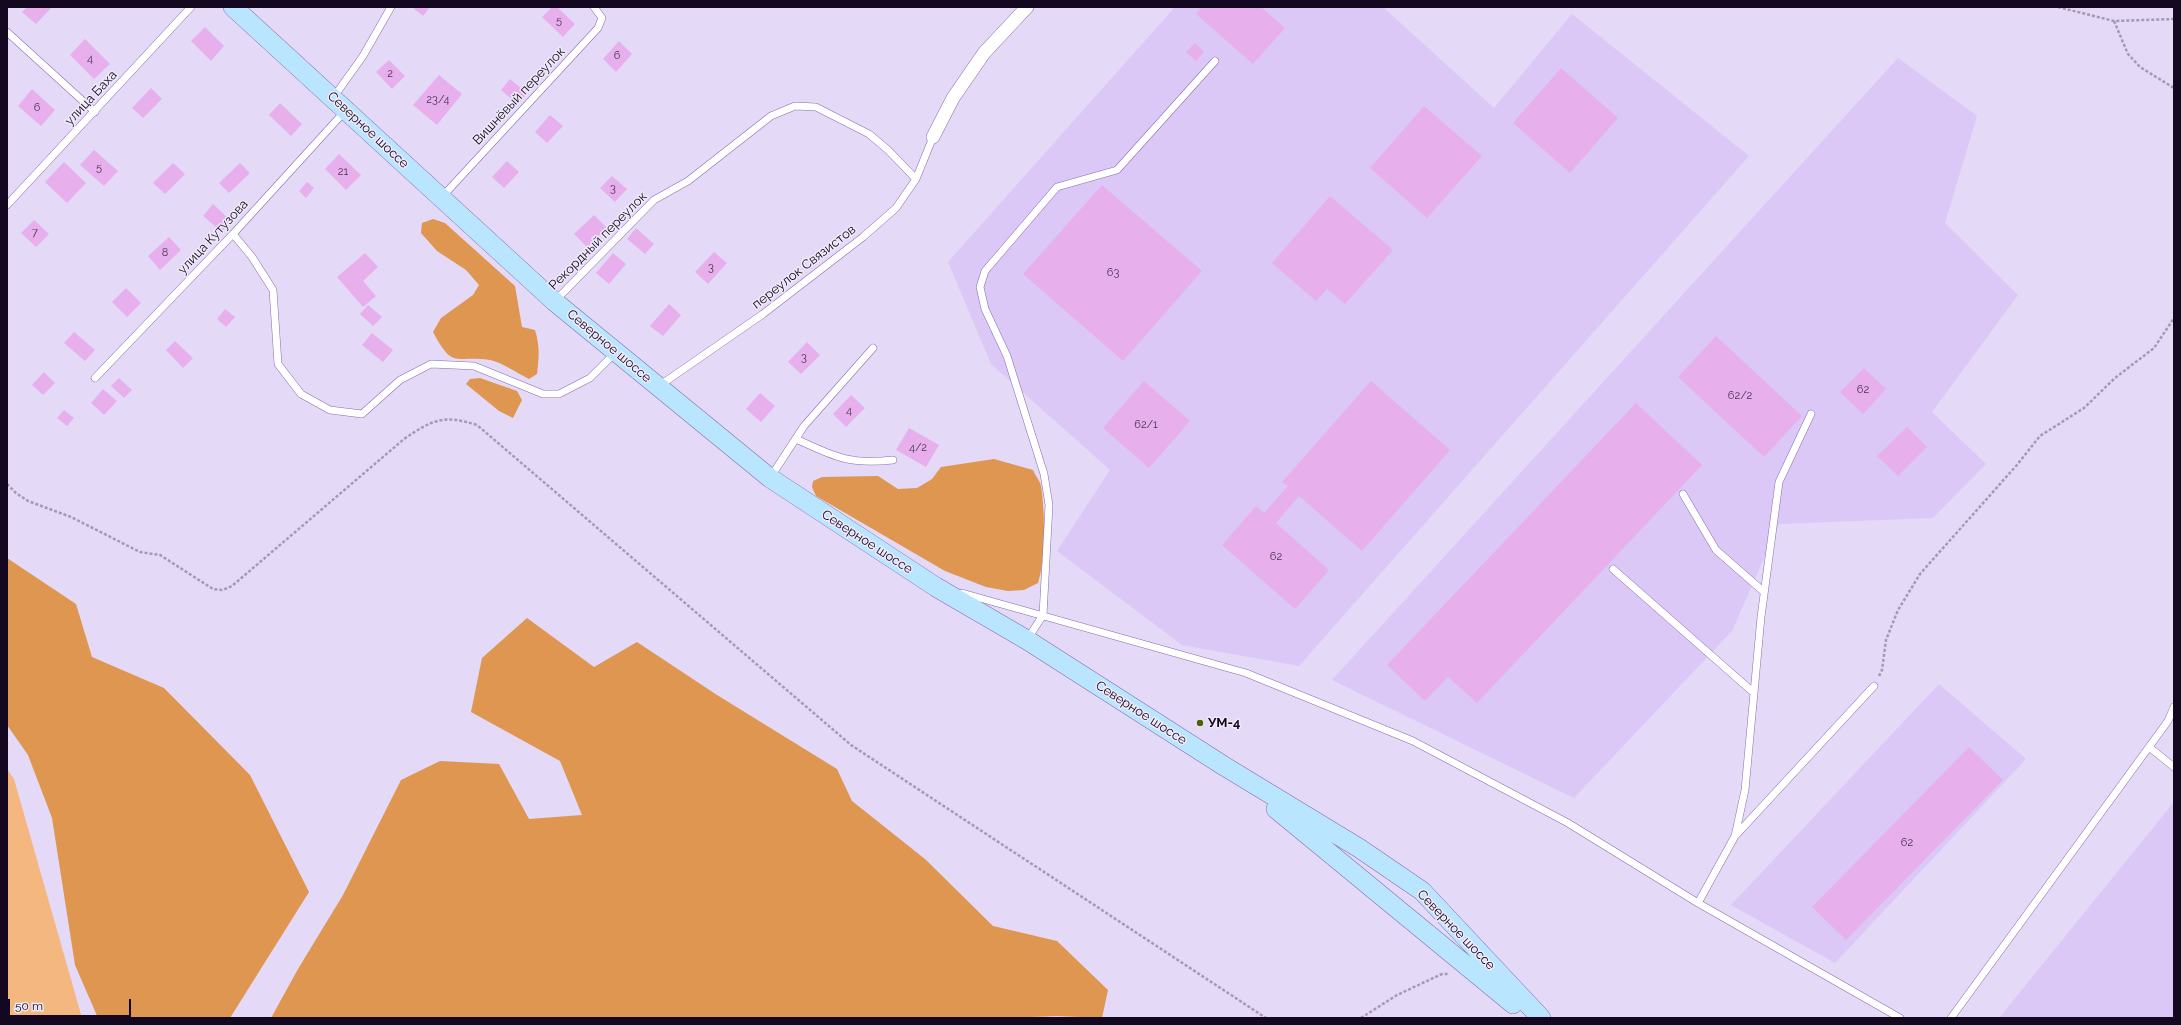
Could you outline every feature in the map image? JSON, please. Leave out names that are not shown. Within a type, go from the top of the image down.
[{"type":"main road","name":"Северное шоссе","points":[[233,7],[555,302],[770,478],[936,586],[1027,640],[1224,766],[1359,848],[1422,891],[1541,1018]]},
{"type":"main road","points":[[1224,766],[1474,971],[1529,1018]]},
{"type":"street","points":[[933,137],[953,98],[984,53],[1028,7]]},
{"type":"lane","name":"улица Баха","points":[[7,205],[191,7]]},
{"type":"lane","name":"улица Кутузова","points":[[95,378],[233,234],[340,104],[362,56],[391,7]]},
{"type":"lane","name":"Вишнёвый переулок","points":[[441,198],[598,28],[602,18],[594,7]]},
{"type":"lane","points":[[7,32],[95,112]]},
{"type":"lane","points":[[1027,640],[1043,615],[1049,505],[1044,474],[1008,356],[985,309],[980,288],[985,271],[1056,187],[1117,170],[1214,61]]},
{"type":"lane","name":"Рекордный переулок","points":[[555,302],[654,200],[688,181],[771,116],[795,106],[816,107],[869,134],[888,150],[916,179]]},
{"type":"lane","name":"переулок Связистов","points":[[657,387],[763,314],[863,236],[896,208],[916,179],[933,137]]},
{"type":"lane","points":[[233,234],[252,257],[273,290],[278,364],[301,394],[330,410],[362,414],[400,380],[431,364],[474,366],[544,394],[559,394],[590,378],[616,352]]},
{"type":"lane","points":[[770,478],[804,426],[873,348]]},
{"type":"lane","points":[[1735,836],[1745,790],[1764,592],[1779,482],[1811,414]]},
{"type":"lane","points":[[796,439],[838,459],[868,463],[893,460]]},
{"type":"lane","points":[[1683,494],[1716,550],[1764,592]]},
{"type":"lane","points":[[1613,570],[1754,693]]},
{"type":"lane","points":[[936,586],[1043,615],[1246,674],[1414,741],[1568,822],[1698,903],[1900,1018]]},
{"type":"lane","points":[[1698,903],[1735,836],[1874,686]]},
{"type":"lane","points":[[1951,1018],[2168,721],[2174,706]]},
{"type":"lane","points":[[2149,747],[2174,767]]},
{"type":"path","points":[[2058,7],[2114,20],[2174,19]]},
{"type":"path","points":[[2114,20],[2128,54],[2140,67],[2174,88]]},
{"type":"path","points":[[1874,686],[1882,670],[1886,640],[1898,610],[1920,574],[2016,466],[2040,436],[2084,408],[2115,378],[2154,348],[2174,318]]},
{"type":"path","points":[[7,484],[16,494],[28,501],[71,517],[140,552],[160,555],[213,589],[223,590],[232,586],[404,439],[424,425],[440,419],[462,420],[477,425],[851,745],[1266,1018]]},
{"type":"path","points":[[1361,1018],[1397,995],[1442,974],[1474,971]]},
{"type":"shaded area","points":[[1175,7],[1383,7],[1494,108],[1572,14],[1749,156],[1299,666],[1182,645],[1057,551],[1110,470],[991,364],[948,262]]},
{"type":"shaded area","points":[[1898,58],[1977,116],[1945,223],[2018,295],[1932,412],[1986,464],[1933,518],[1779,524],[1732,631],[1574,798],[1332,680]]},
{"type":"shaded area","points":[[433,219],[445,223],[515,286],[522,327],[535,330],[537,336],[539,352],[537,374],[529,379],[494,361],[456,358],[445,352],[433,332],[441,318],[473,295],[479,285],[466,270],[437,251],[421,233],[422,223]]},
{"type":"shaded area","points":[[480,378],[517,391],[522,400],[513,418],[499,411],[466,384],[470,379]]},
{"type":"shaded area","points":[[994,459],[1033,470],[1041,486],[1044,548],[1041,573],[1038,583],[1024,590],[1008,591],[986,587],[945,571],[816,496],[812,487],[813,481],[822,477],[878,476],[898,489],[917,488],[932,479],[941,467]]},
{"type":"shaded area","points":[[7,558],[76,604],[92,657],[164,688],[250,775],[309,892],[230,1018],[98,1018],[75,965],[52,818],[28,755],[7,725]]},
{"type":"shaded area","points":[[527,618],[594,667],[637,642],[717,695],[837,769],[852,801],[925,859],[993,926],[1057,941],[1108,990],[1102,1018],[1057,1016],[1007,1018],[271,1018],[298,969],[343,895],[401,780],[440,761],[499,764],[529,819],[582,815],[560,761],[471,712],[482,658]]},
{"type":"shaded area","points":[[1939,684],[2026,759],[1835,963],[1731,905]]},
{"type":"shaded area","points":[[7,769],[14,779],[82,1018],[7,1018]]},
{"type":"shaded area","points":[[2174,802],[2174,1018],[1999,1018]]},
{"type":"building","points":[[27,7],[51,8],[36,24],[22,12]]},
{"type":"building","points":[[412,7],[430,7],[423,16]]},
{"type":"building","points":[[552,7],[557,7],[575,24],[563,37],[542,17]]},
{"type":"building","points":[[1202,7],[1261,7],[1285,28],[1253,64],[1196,14]]},
{"type":"building","points":[[205,27],[224,46],[211,61],[191,41]]},
{"type":"building","points":[[85,39],[110,64],[94,79],[70,55]]},
{"type":"building","points":[[619,41],[632,54],[616,72],[603,59]]},
{"type":"building","points":[[1195,43],[1204,52],[1196,61],[1186,52]]},
{"type":"building","points":[[389,60],[405,76],[392,89],[376,72]]},
{"type":"building","points":[[1561,68],[1618,118],[1570,173],[1513,123]]},
{"type":"building","points":[[439,75],[462,94],[437,125],[413,105]]},
{"type":"building","points":[[510,79],[527,93],[518,104],[501,90]]},
{"type":"building","points":[[151,88],[162,99],[143,118],[132,108]]},
{"type":"building","points":[[32,89],[55,110],[41,126],[18,106]]},
{"type":"building","points":[[280,103],[302,124],[291,136],[269,115]]},
{"type":"building","points":[[1424,106],[1482,156],[1427,218],[1370,168]]},
{"type":"building","points":[[550,115],[563,126],[547,143],[535,132]]},
{"type":"building","points":[[94,150],[118,171],[104,186],[80,165]]},
{"type":"building","points":[[339,154],[361,175],[346,190],[325,169]]},
{"type":"building","points":[[507,161],[519,172],[504,188],[492,177]]},
{"type":"building","points":[[64,162],[86,183],[67,203],[45,182]]},
{"type":"building","points":[[173,163],[185,174],[165,194],[153,183]]},
{"type":"building","points":[[240,163],[250,173],[229,193],[219,183]]},
{"type":"building","points":[[612,176],[627,189],[615,202],[600,188]]},
{"type":"building","points":[[307,182],[314,188],[306,198],[299,191]]},
{"type":"building","points":[[1102,185],[1202,271],[1123,361],[1023,274]]},
{"type":"building","points":[[1330,196],[1393,250],[1345,304],[1327,289],[1316,301],[1272,263]]},
{"type":"building","points":[[213,204],[231,221],[222,232],[203,216]]},
{"type":"building","points":[[594,215],[607,228],[587,247],[574,234]]},
{"type":"building","points":[[34,220],[49,234],[36,247],[21,233]]},
{"type":"building","points":[[636,228],[654,244],[645,254],[627,239]]},
{"type":"building","points":[[169,237],[181,250],[160,270],[148,256]]},
{"type":"building","points":[[714,252],[727,263],[708,284],[695,272]]},
{"type":"building","points":[[365,253],[378,267],[363,281],[376,296],[363,307],[337,277]]},
{"type":"building","points":[[613,253],[626,264],[609,284],[596,273]]},
{"type":"building","points":[[126,288],[141,303],[127,317],[112,302]]},
{"type":"building","points":[[669,304],[681,315],[663,336],[650,326]]},
{"type":"building","points":[[368,305],[382,317],[373,326],[360,314]]},
{"type":"building","points":[[225,309],[235,317],[226,327],[217,319]]},
{"type":"building","points":[[74,332],[95,350],[85,361],[64,343]]},
{"type":"building","points":[[372,333],[393,350],[383,362],[362,345]]},
{"type":"building","points":[[1716,336],[1802,416],[1764,457],[1678,377]]},
{"type":"building","points":[[175,341],[193,358],[183,368],[166,350]]},
{"type":"building","points":[[807,342],[820,355],[801,374],[788,362]]},
{"type":"building","points":[[1864,368],[1886,389],[1863,414],[1840,392]]},
{"type":"building","points":[[44,372],[55,383],[43,395],[32,385]]},
{"type":"building","points":[[119,378],[132,390],[124,398],[111,386]]},
{"type":"building","points":[[1144,381],[1190,421],[1149,468],[1103,428]]},
{"type":"building","points":[[1371,381],[1450,450],[1362,551],[1299,496],[1276,523],[1329,570],[1295,609],[1222,545],[1256,506],[1264,513],[1288,486],[1282,482]]},
{"type":"building","points":[[103,389],[117,401],[104,415],[91,403]]},
{"type":"building","points":[[760,393],[775,406],[761,422],[746,409]]},
{"type":"building","points":[[851,395],[865,408],[846,427],[833,414]]},
{"type":"building","points":[[1636,403],[1702,465],[1477,703],[1448,677],[1425,701],[1387,665]]},
{"type":"building","points":[[64,410],[74,418],[67,426],[57,418]]},
{"type":"building","points":[[1907,427],[1927,447],[1898,476],[1877,456]]},
{"type":"building","points":[[909,428],[939,445],[926,467],[896,450]]},
{"type":"building","points":[[1969,747],[2003,780],[1846,940],[1812,907]]},
{"type":"place","name":"УМ-4","points":[[1200,723]]}]
